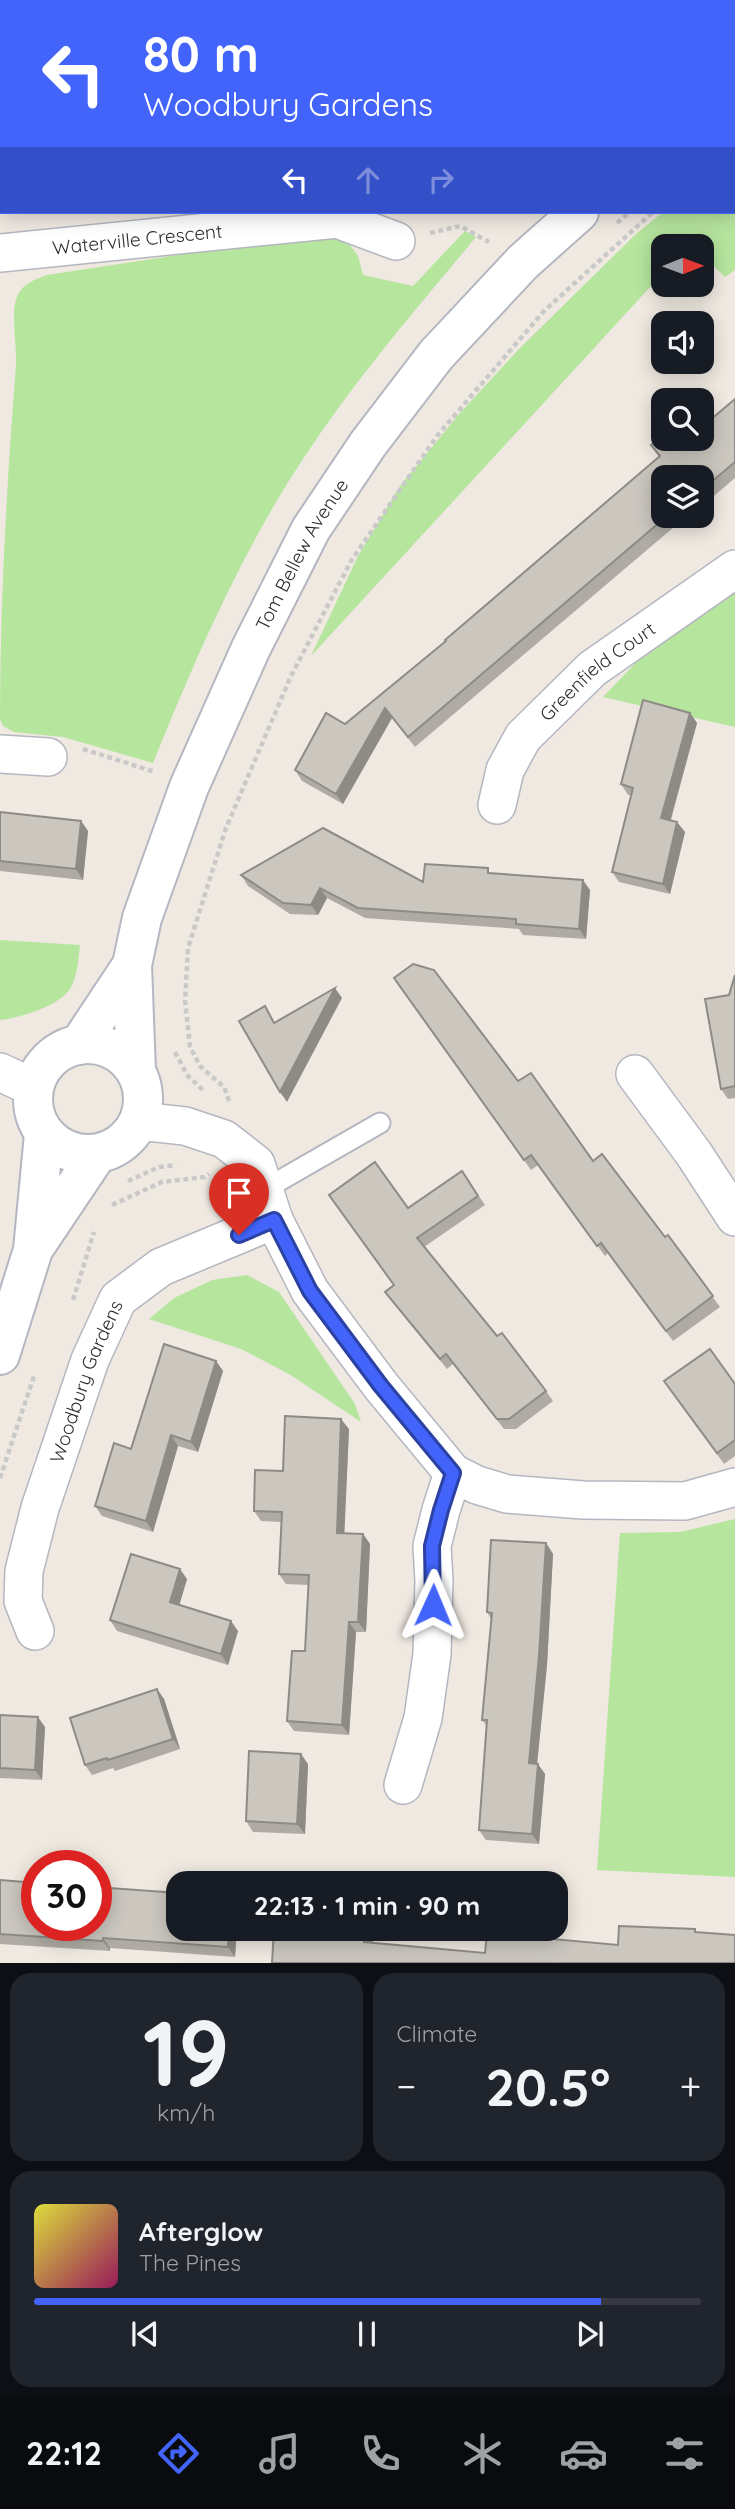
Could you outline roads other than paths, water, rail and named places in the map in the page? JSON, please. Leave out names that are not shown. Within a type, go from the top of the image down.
[{"type":"street","points":[[735,41],[735,63]]},
{"type":"street","name":"Waterville Crescent","points":[[0,253],[337,219],[396,241]]},
{"type":"street","name":"Tom Bellew Avenue","points":[[136,1072],[132,965],[142,918],[189,787],[251,648],[311,529],[368,444],[436,355],[523,262],[595,220]]},
{"type":"street","name":"Greenfield Court","points":[[497,805],[505,770],[523,737],[582,678],[735,569]]},
{"type":"street","points":[[0,754],[48,757]]},
{"type":"street","name":"Tom Bellew Avenue","points":[[79,1045],[132,965]]},
{"type":"street","points":[[79,1045],[111,1049],[125,1058],[136,1072],[142,1088],[143,1105],[139,1121],[130,1135],[118,1146],[87,1155],[56,1145],[44,1134],[36,1120],[33,1104],[39,1072],[50,1059],[63,1050],[79,1045]]},
{"type":"street","points":[[0,1072],[34,1088]]},
{"type":"street","points":[[635,1074],[694,1154],[735,1217]]},
{"type":"street","points":[[139,1121],[185,1126],[220,1138],[256,1164],[269,1204],[310,1291],[381,1386],[453,1473],[477,1485],[507,1494],[583,1500],[685,1501],[735,1487]]},
{"type":"street","points":[[0,1355],[33,1250],[44,1134]]},
{"type":"street","points":[[33,1250],[97,1153]]},
{"type":"street","name":"Woodbury Gardens","points":[[35,1631],[23,1601],[24,1571],[40,1508],[90,1360],[118,1299],[161,1267],[269,1204]]},
{"type":"street","points":[[403,1785],[422,1718],[432,1654],[432,1546],[453,1473]]},
{"type":"lane","points":[[269,1204],[380,1123]]}]
